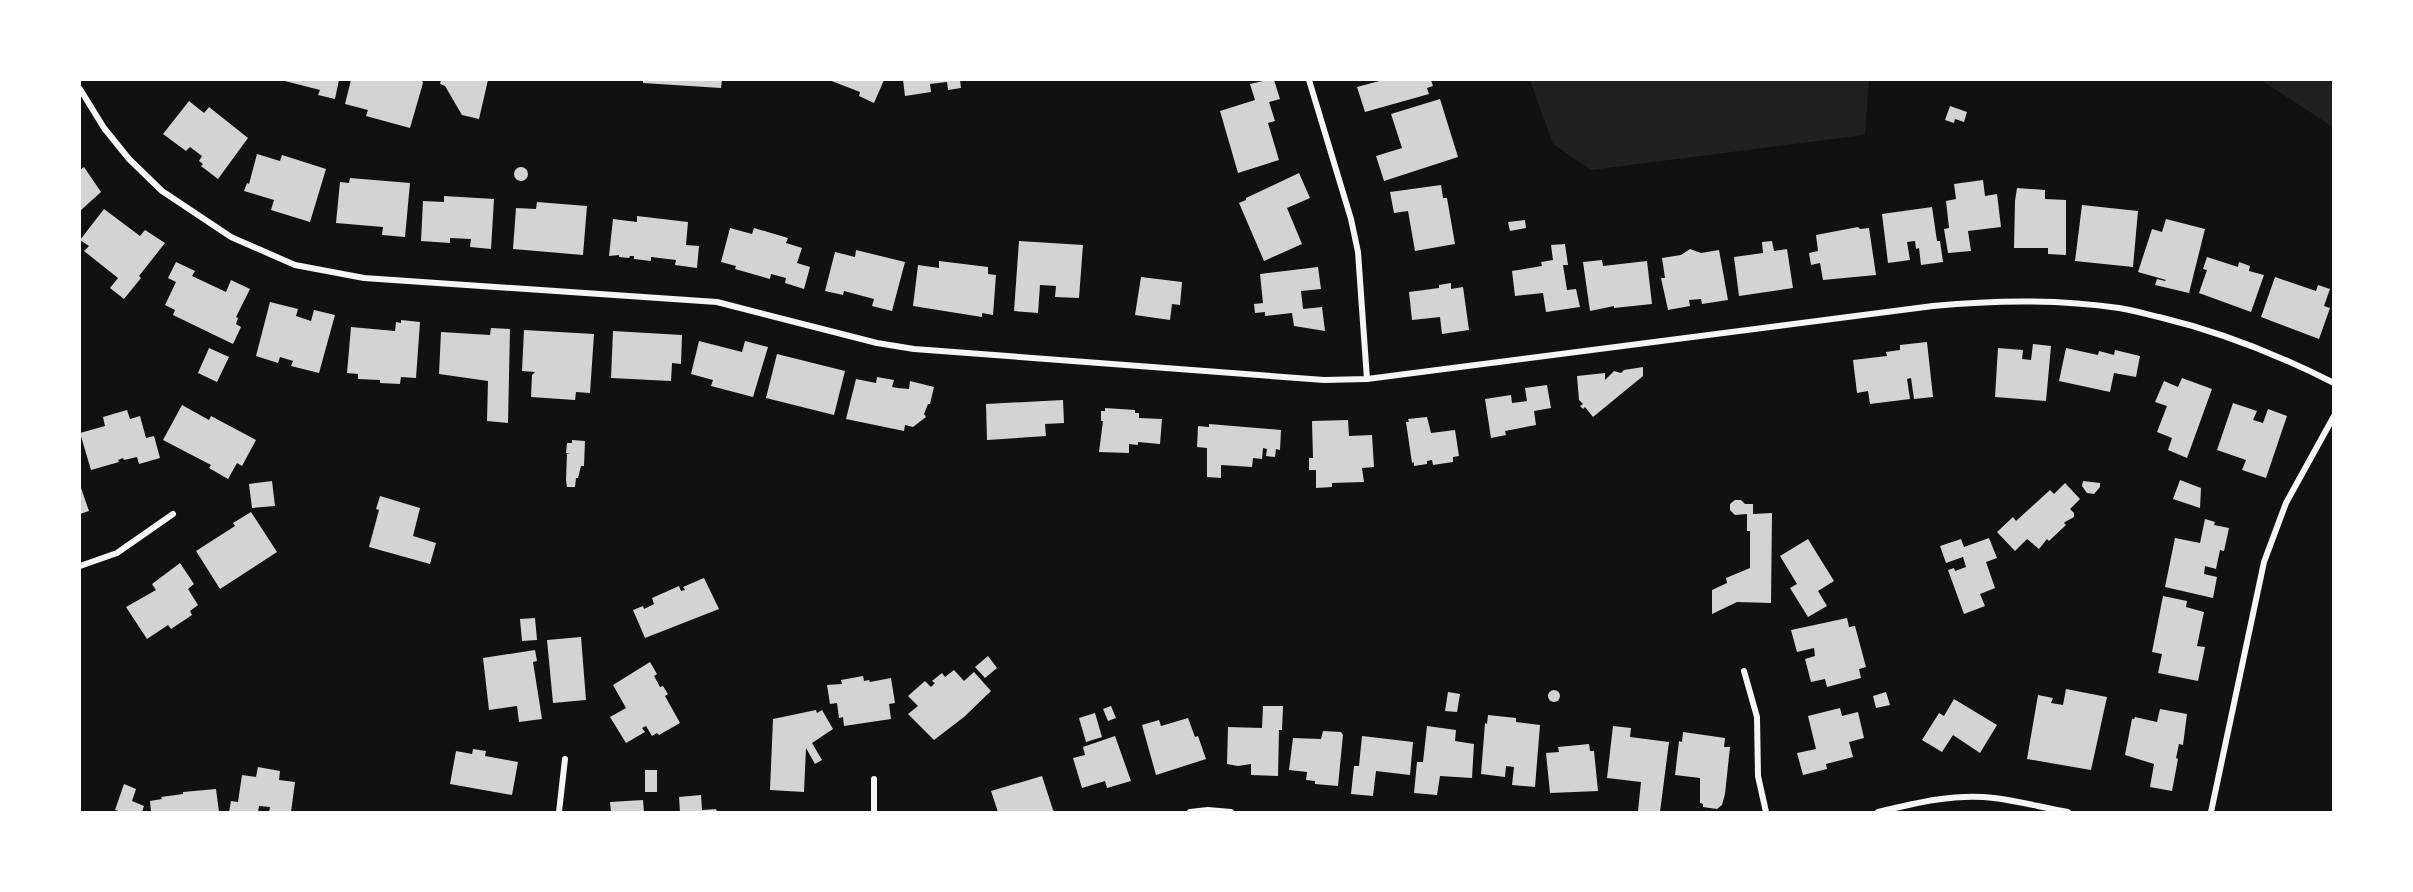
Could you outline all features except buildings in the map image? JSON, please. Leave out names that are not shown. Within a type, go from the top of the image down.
[{"type":"street","points":[[1309,80],[1351,219],[1358,252],[1367,379]]},
{"type":"street","points":[[80,89],[104,128],[129,159],[162,191],[231,237],[295,265],[364,278],[717,302],[877,343],[914,349],[1324,380],[1367,379],[1933,306],[2016,301],[2121,308],[2179,322],[2237,339],[2290,360],[2334,383]]},
{"type":"street","points":[[2211,813],[2264,562],[2286,503],[2334,416]]},
{"type":"street","points":[[80,566],[117,553],[173,514]]},
{"type":"street","points":[[1744,671],[1757,717],[1758,776],[1766,813]]},
{"type":"street","points":[[560,813],[565,759]]},
{"type":"street","points":[[874,779],[874,813]]},
{"type":"street","points":[[1878,813],[1918,803],[1956,798],[1993,798],[2068,813]]},
{"type":"street","points":[[1190,813],[1208,810],[1231,813]]},
{"type":"shaded area","points":[[1530,80],[1869,80],[1865,135],[1591,170],[1553,144]]},
{"type":"shaded area","points":[[2261,80],[2333,80],[2333,127]]}]
